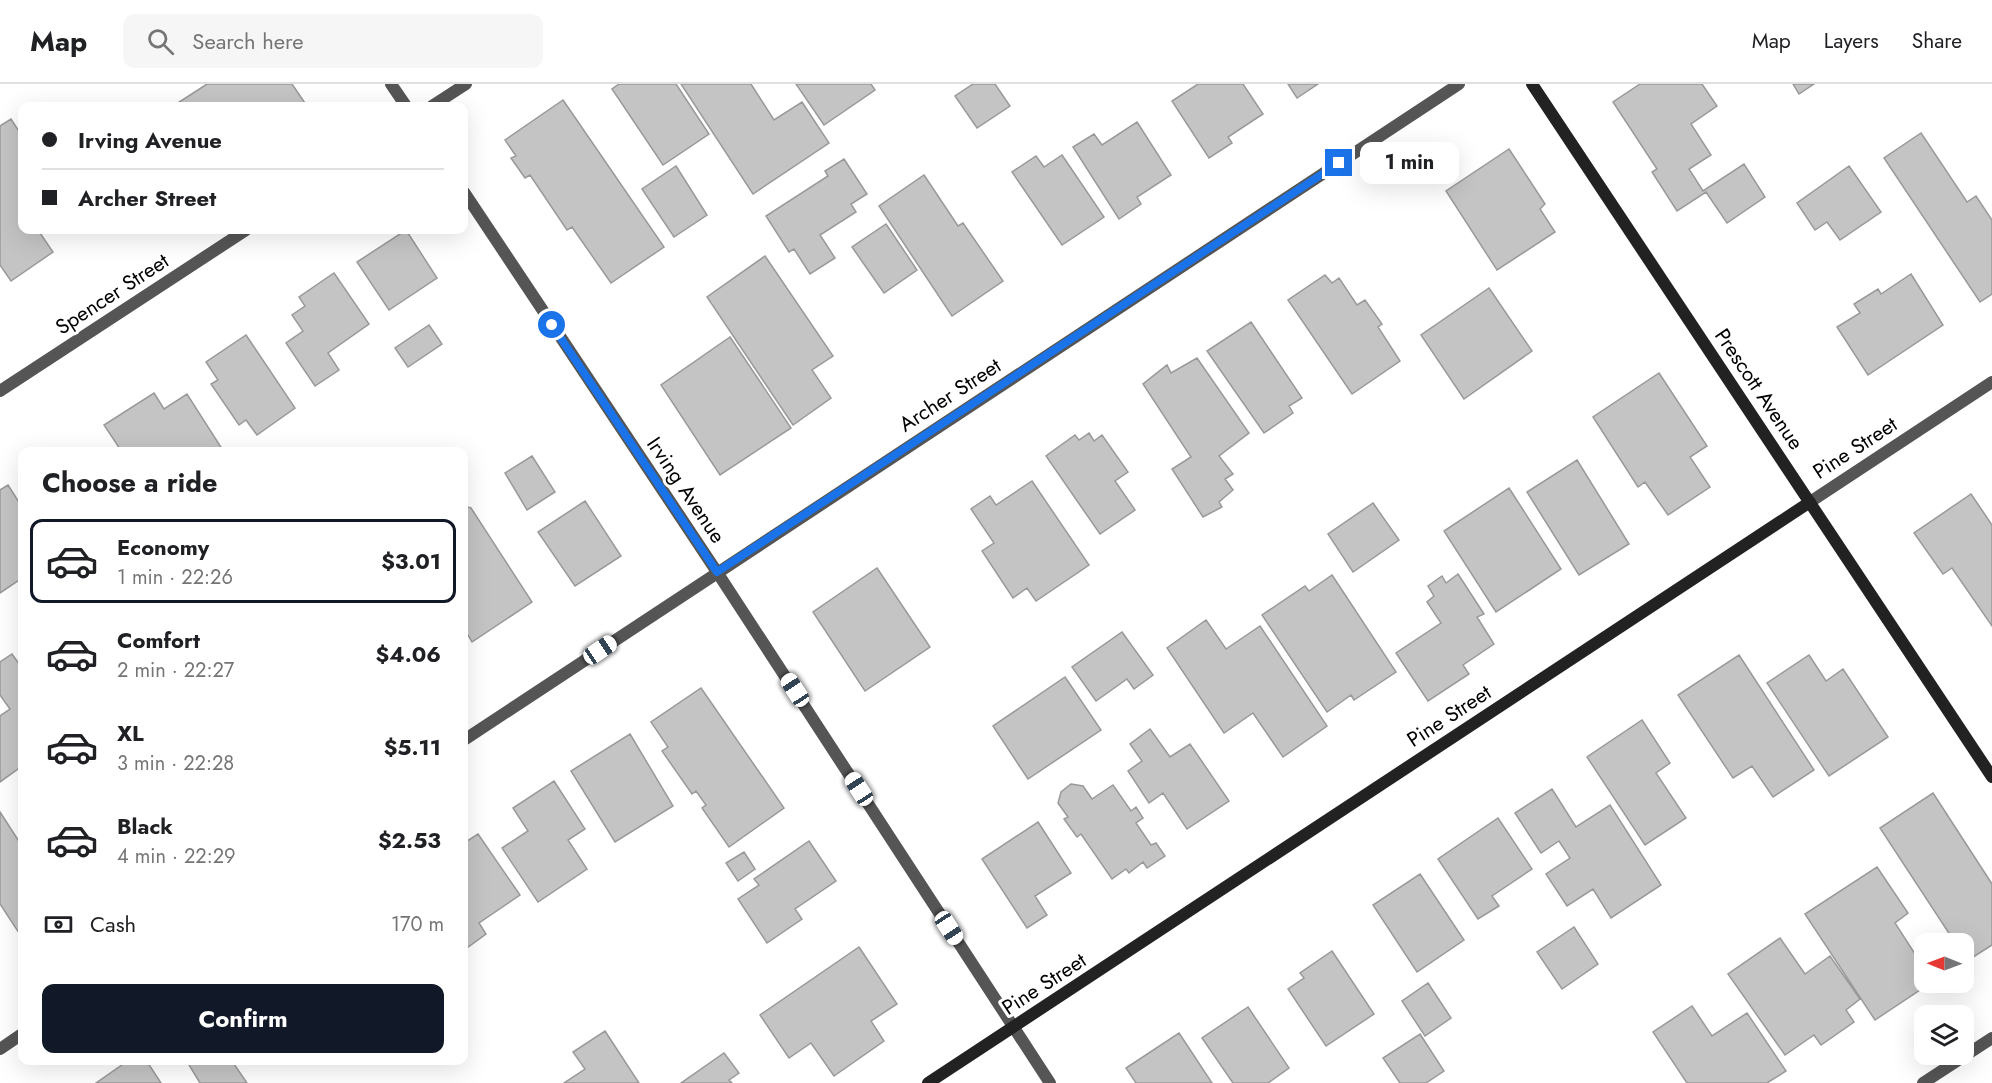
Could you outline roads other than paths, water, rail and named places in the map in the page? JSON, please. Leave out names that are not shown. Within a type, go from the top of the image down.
[{"type":"street","points":[[392,84],[403,102]]},
{"type":"street","points":[[438,102],[466,84]]},
{"type":"street","name":"Archer Street","points":[[468,738],[1459,84]]},
{"type":"street","name":"Prescott Avenue","points":[[1532,84],[1992,777]]},
{"type":"street","name":"Irving Avenue","points":[[468,198],[717,572],[1050,1083]]},
{"type":"street","name":"Spencer Street","points":[[0,391],[240,234]]},
{"type":"street","name":"Pine Street","points":[[928,1083],[1992,382]]},
{"type":"street","points":[[0,1049],[18,1037]]},
{"type":"street","points":[[1923,1083],[1992,1038]]}]
